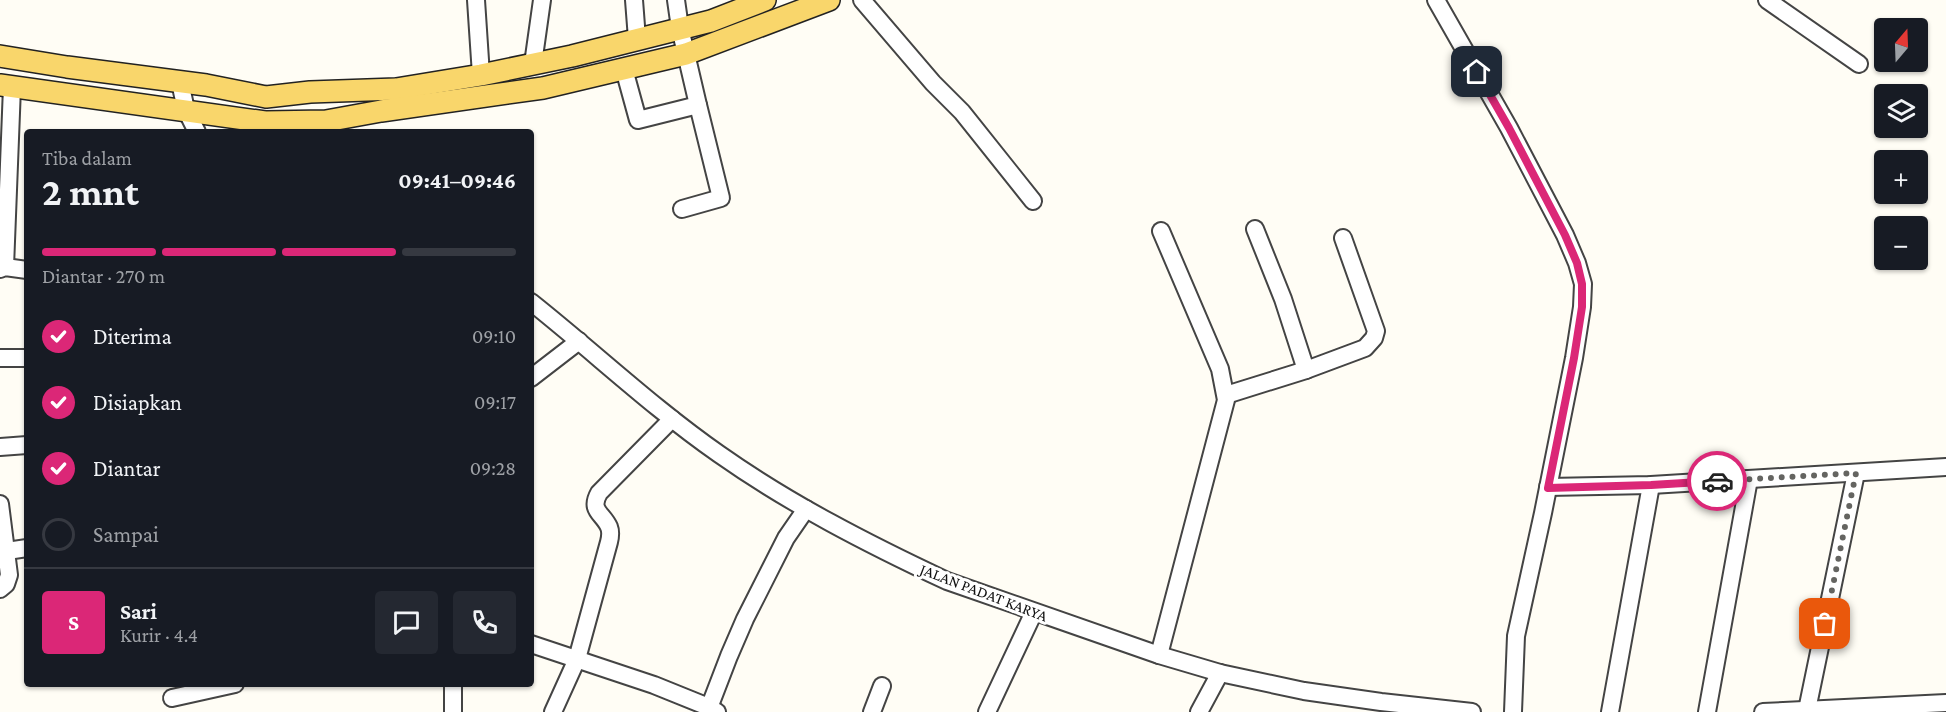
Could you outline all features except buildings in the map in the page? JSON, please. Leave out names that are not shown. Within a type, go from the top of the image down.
[{"type":"main road","points":[[0,57],[206,85],[266,97],[310,92],[386,90],[482,75],[533,64],[711,21],[765,0]]},
{"type":"main road","points":[[14,87],[186,110],[269,127],[326,121],[543,88],[624,69],[686,54],[829,0]]},
{"type":"main road","points":[[14,87],[36,62]]},
{"type":"main road","points":[[378,129],[386,90]]},
{"type":"street","points":[[476,0],[482,75]]},
{"type":"street","points":[[533,64],[542,0]]},
{"type":"street","points":[[634,0],[637,39]]},
{"type":"street","points":[[676,0],[680,28],[721,198],[682,209]]},
{"type":"street","points":[[862,0],[933,83],[962,112],[1033,201]]},
{"type":"street","points":[[1436,0],[1509,128],[1565,235],[1577,263],[1582,284],[1582,307],[1574,358],[1516,636],[1513,712]]},
{"type":"street","points":[[1767,0],[1859,64]]},
{"type":"street","points":[[624,69],[638,120],[698,105]]},
{"type":"street","points":[[180,82],[186,110],[196,129]]},
{"type":"street","points":[[14,87],[3,268],[24,270]]},
{"type":"street","points":[[266,97],[269,127]]},
{"type":"street","points":[[1256,229],[1283,299],[1306,370]]},
{"type":"street","points":[[1159,655],[1226,406],[1226,394],[1220,369],[1161,231]]},
{"type":"street","points":[[1226,394],[1306,370],[1365,348],[1374,338],[1376,331],[1343,238]]},
{"type":"street","name":"JALAN PADAT KARYA","points":[[534,304],[672,419],[720,454],[806,509],[946,581],[1159,655],[1220,673],[1304,691],[1472,712]]},
{"type":"street","points":[[534,376],[579,340]]},
{"type":"street","points":[[0,358],[24,358]]},
{"type":"street","points":[[553,712],[577,659],[610,534],[609,527],[596,509],[594,500],[672,419]]},
{"type":"street","points":[[0,447],[24,445]]},
{"type":"street","points":[[1548,488],[1651,485],[1946,467]]},
{"type":"street","points":[[1807,710],[1856,473]]},
{"type":"street","points":[[1707,712],[1749,479]]},
{"type":"street","points":[[1610,712],[1651,485]]},
{"type":"street","points":[[0,504],[9,575],[6,584],[0,589]]},
{"type":"street","points":[[534,645],[654,685],[713,710],[732,648],[745,619],[786,538],[806,509]]},
{"type":"street","points":[[7,551],[24,548]]},
{"type":"street","points":[[987,712],[1034,612]]},
{"type":"street","points":[[1199,712],[1220,673]]},
{"type":"street","points":[[872,712],[882,686]]},
{"type":"street","points":[[171,698],[221,687]]},
{"type":"street","points":[[453,687],[453,712]]},
{"type":"street","points":[[1763,712],[1946,703]]},
{"type":"way so far","points":[[1717,481],[1856,473],[1825,624]]},
{"type":"route","points":[[1477,72],[1565,235],[1577,263],[1582,284],[1582,307],[1574,358],[1548,488],[1717,481]]}]
